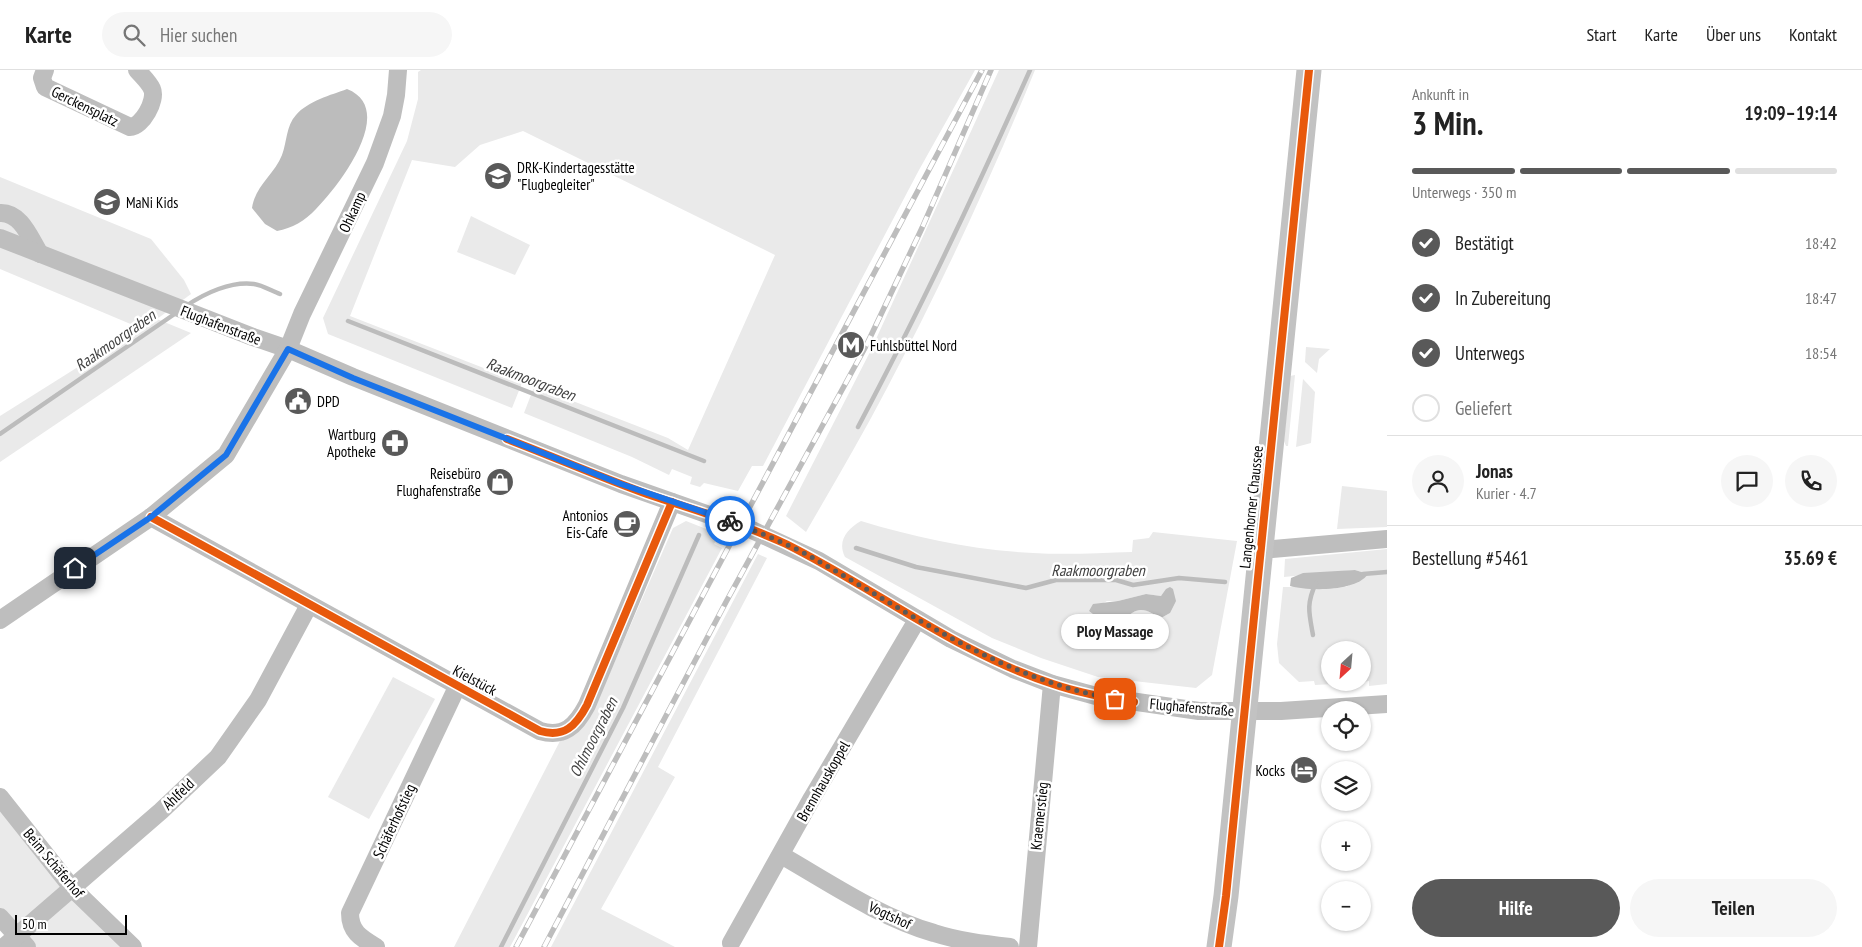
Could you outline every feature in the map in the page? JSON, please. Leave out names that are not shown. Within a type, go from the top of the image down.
[{"type":"main road","name":"Langenhorner Chaussee","points":[[1218,947],[1226,896],[1309,70]]},
{"type":"street","name":"Gerckensplatz","points":[[45,70],[42,78],[45,87],[130,127],[134,127],[141,121],[153,94],[150,86],[137,70]]},
{"type":"street","name":"Ohkamp","points":[[0,620],[151,517],[226,455],[288,349],[299,320],[385,140],[396,95],[398,70]]},
{"type":"street","points":[[0,213],[16,218],[40,254]]},
{"type":"street","name":"Flughafenstraße","points":[[0,238],[192,314],[288,349],[353,378],[621,484],[727,520],[783,543],[819,561],[917,620],[976,651],[1052,684],[1134,702],[1199,711],[1243,712],[1387,704]]},
{"type":"street","name":"Kielstück","points":[[151,517],[457,687],[540,731],[558,734],[573,727],[587,706],[672,502]]},
{"type":"street","points":[[1261,550],[1387,539]]},
{"type":"street","name":"Ahlfeld","points":[[16,943],[218,757],[258,700],[309,605]]},
{"type":"street","name":"Brennhauskoppel","points":[[731,943],[917,620]]},
{"type":"street","name":"Kraemerstieg","points":[[1028,947],[1052,684]]},
{"type":"street","name":"Schäferhofstieg","points":[[376,947],[355,933],[350,913],[457,687]]},
{"type":"street","name":"Beim Schäferhof","points":[[0,797],[73,889],[133,947]]},
{"type":"street","name":"Vogtshof","points":[[781,855],[878,910],[912,926],[976,943],[1010,947]]},
{"type":"street","points":[[0,917],[16,943]]},
{"type":"shaded area","points":[[421,70],[975,70],[919,170],[763,466],[752,466],[738,491],[704,483],[700,487],[690,484],[692,477],[672,469],[669,475],[632,457],[524,413],[534,387],[668,438],[688,450],[775,255],[523,131],[480,145],[455,167],[412,160],[350,316],[522,383],[512,408],[328,334],[323,318],[407,141],[418,99],[418,72]]},
{"type":"shaded area","points":[[999,70],[1035,70],[1001,151],[946,272],[867,426],[806,532],[786,516],[871,350]]},
{"type":"shaded area","points":[[347,89],[361,99],[367,113],[366,130],[359,148],[338,183],[312,213],[298,223],[277,231],[265,224],[252,208],[257,193],[279,162],[290,124],[296,115],[307,106]]},
{"type":"shaded area","points":[[0,177],[151,239],[184,280],[191,294],[157,319],[191,333],[0,462],[0,416],[140,328],[0,269]]},
{"type":"shaded area","points":[[471,216],[530,245],[515,275],[457,252]]},
{"type":"shaded area","points":[[1306,347],[1330,349],[1319,359],[1317,373],[1305,362]]},
{"type":"shaded area","points":[[1295,375],[1288,446],[1286,446],[1284,441],[1290,376]]},
{"type":"shaded area","points":[[1303,379],[1315,392],[1311,443],[1296,447]]},
{"type":"shaded area","points":[[1342,486],[1387,491],[1387,527],[1337,529]]},
{"type":"shaded area","points":[[686,521],[719,534],[714,544],[722,548],[510,947],[454,947],[560,741],[577,731],[591,716],[673,528]]},
{"type":"shaded area","points":[[861,521],[924,538],[967,546],[1045,554],[1132,552],[1133,540],[1149,538],[1153,532],[1237,541],[1212,675],[1196,688],[1098,677],[1041,658],[992,638],[845,557],[842,546],[843,541],[856,524]],"holes":[[[1146,594],[1161,596],[1164,594],[1170,613],[1161,618],[1141,610],[1132,613],[1121,628],[1119,637],[1102,637],[1098,618],[1089,611],[1107,601],[1118,601]]]},
{"type":"shaded area","points":[[1387,549],[1387,684],[1371,686],[1371,641],[1321,641],[1321,685],[1315,685],[1314,681],[1299,682],[1279,663],[1277,644],[1283,587],[1346,587],[1368,574],[1355,570],[1284,577],[1285,559]]},
{"type":"shaded area","points":[[758,554],[767,558],[658,767],[675,777],[601,909],[675,947],[551,947]]},
{"type":"shaded area","points":[[1355,570],[1368,574],[1362,580],[1343,587],[1308,589],[1290,586],[1291,578],[1303,573]]},
{"type":"shaded area","points":[[1170,587],[1173,589],[1176,601],[1170,613],[1161,618],[1144,610],[1132,613],[1123,624],[1119,637],[1113,642],[1102,637],[1098,618],[1089,611],[1093,604],[1118,601],[1146,594],[1161,596]]},
{"type":"shaded area","points":[[393,677],[435,699],[369,819],[328,797]]},
{"type":"shaded area","points":[[0,806],[125,947],[35,947],[0,909]]},
{"type":"waterway","points":[[858,427],[947,250],[1030,70]]},
{"type":"waterway","name":"Raakmoorgraben","points":[[186,306],[218,289],[236,284],[257,285],[280,294]]},
{"type":"waterway","name":"Raakmoorgraben","points":[[0,434],[176,313]]},
{"type":"waterway","name":"Raakmoorgraben","points":[[348,321],[704,461]]},
{"type":"waterway","name":"Ohlmoorgraben","points":[[501,947],[623,708],[699,535]]},
{"type":"waterway","name":"Raakmoorgraben","points":[[856,548],[916,567],[1026,588],[1056,580],[1116,580],[1133,585],[1179,578],[1225,582]]},
{"type":"waterway","name":"Raakmoorgraben","points":[[1363,574],[1387,572]]},
{"type":"waterway","points":[[1313,635],[1309,609],[1316,583]]},
{"type":"railway","points":[[516,947],[982,70]]},
{"type":"railway","points":[[544,947],[726,602],[866,346],[922,228],[991,70]]},
{"type":"cycle path","points":[[1219,947],[1226,896],[1309,70]]},
{"type":"cycle path","points":[[507,439],[647,494],[769,536],[852,580],[950,638],[1018,671],[1073,690],[1134,702]]},
{"type":"cycle path","points":[[151,517],[540,731],[556,733],[574,724],[587,705],[672,502]]},
{"type":"way so far","points":[[730,521],[783,543],[819,561],[952,639],[1013,669],[1052,684],[1115,699]]},
{"type":"place","name":"DRK-Kindertagesstätte \"Flugbegleiter\"","points":[[498,176]]},
{"type":"place","name":"MaNi Kids","points":[[107,202]]},
{"type":"place","name":"Fuhlsbüttel Nord","points":[[851,345]]},
{"type":"place","name":"DPD","points":[[298,401]]},
{"type":"place","name":"Wartburg Apotheke","points":[[395,443]]},
{"type":"place","name":"Reisebüro Flughafenstraße","points":[[500,482]]},
{"type":"place","name":"Antonios Eis-Cafe","points":[[627,524]]},
{"type":"place","name":"Ploy Massage","points":[[1115,699]]},
{"type":"place","name":"Kocks","points":[[1304,770]]},
{"type":"route","points":[[75,568],[151,517],[226,455],[288,349],[353,378],[621,484],[730,521]]}]
